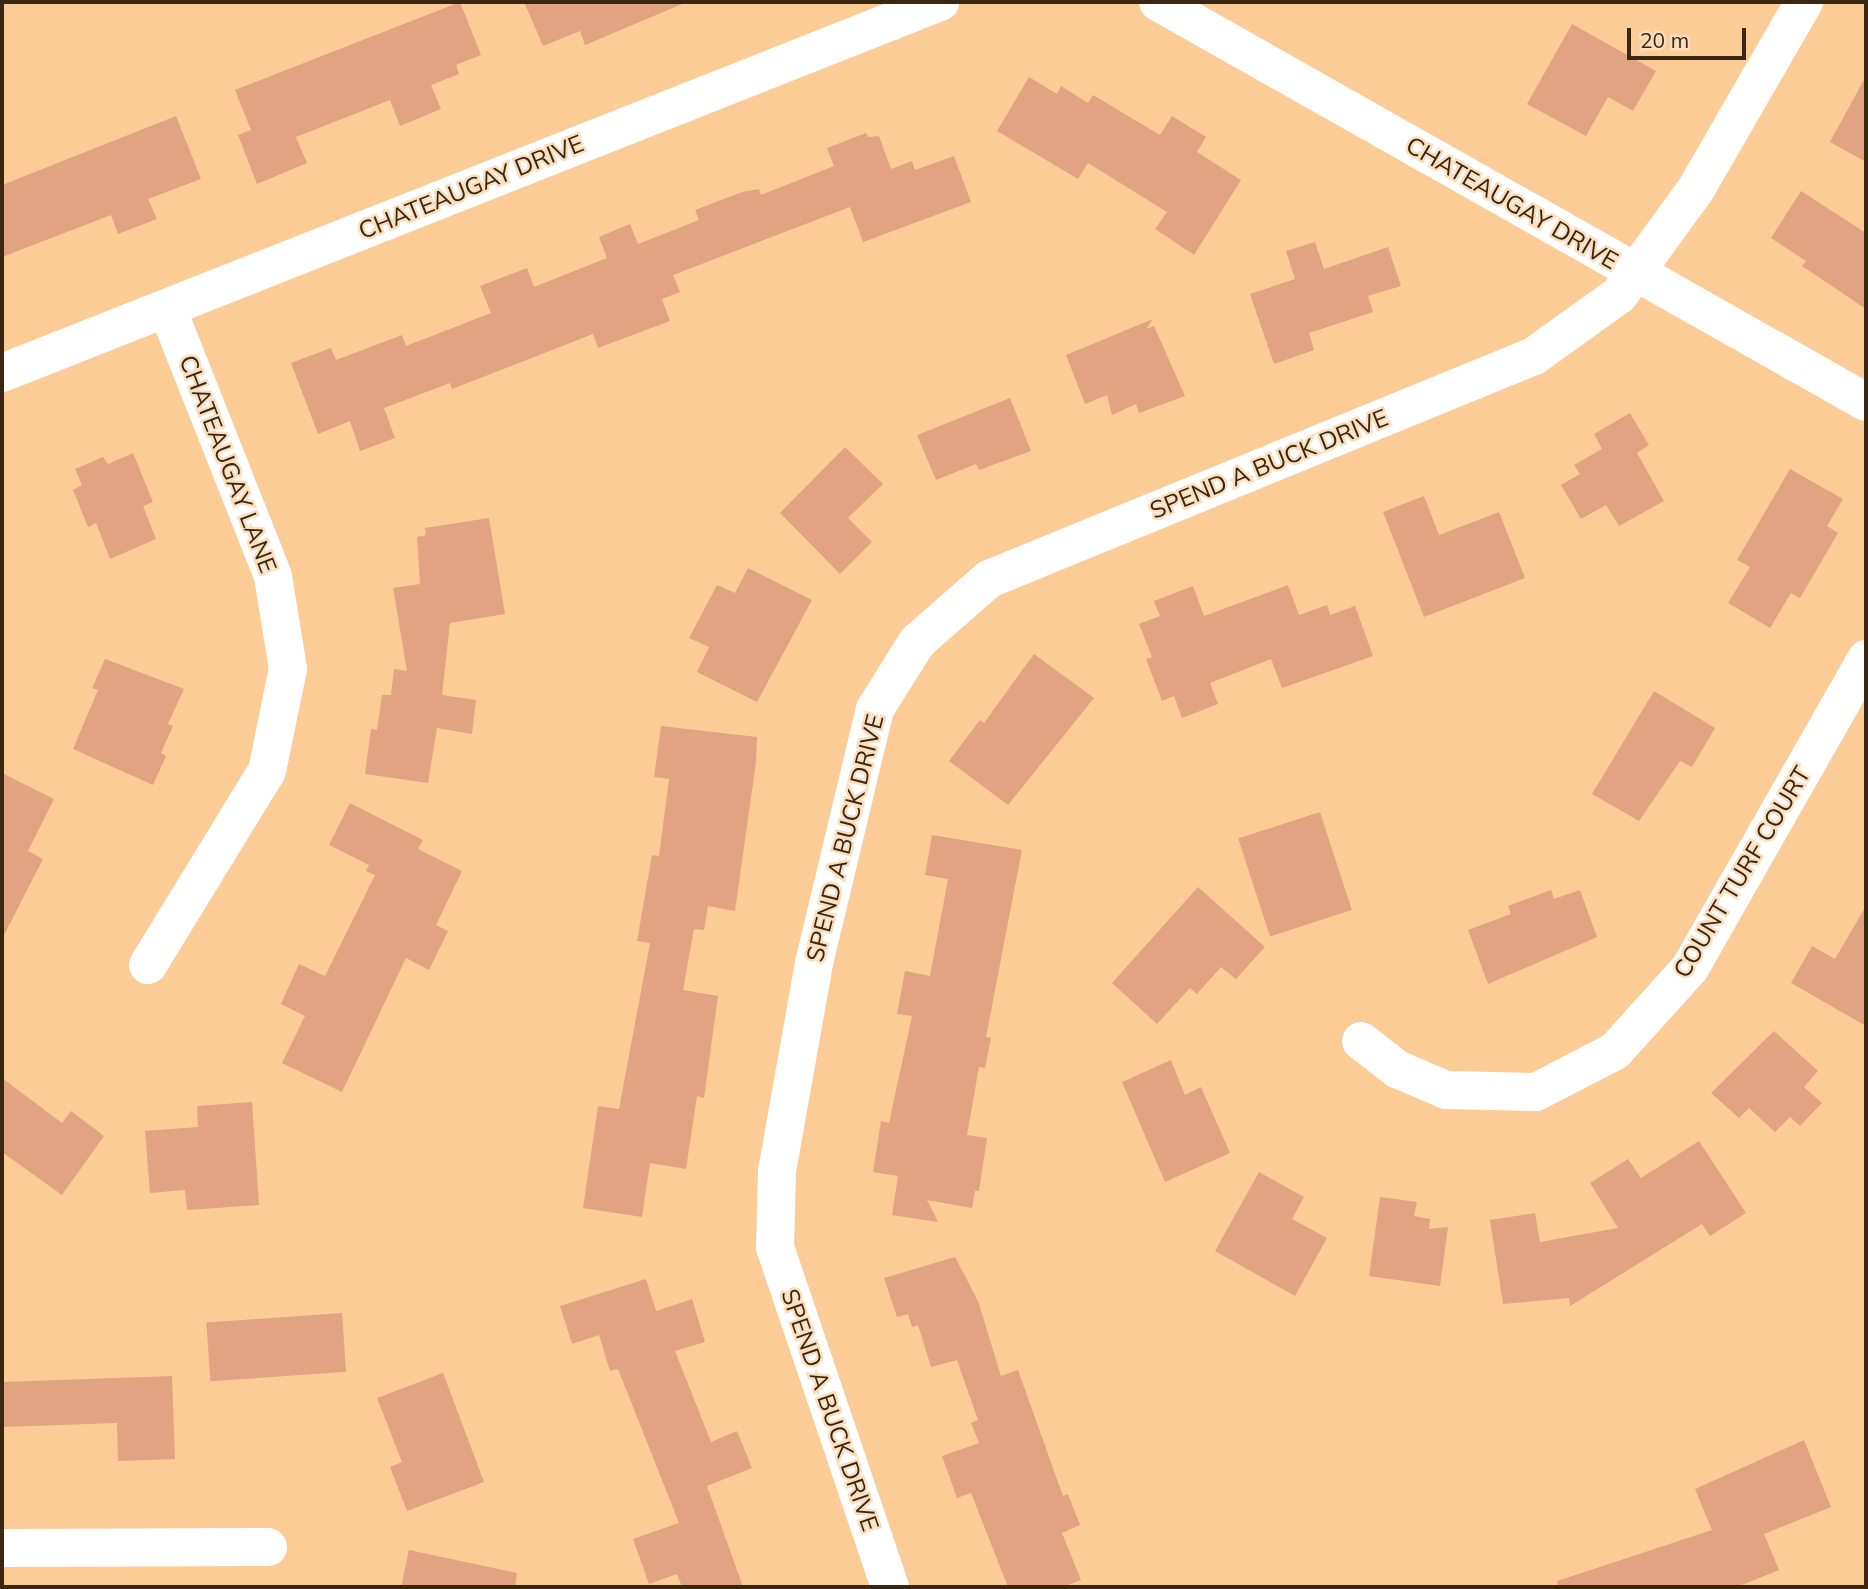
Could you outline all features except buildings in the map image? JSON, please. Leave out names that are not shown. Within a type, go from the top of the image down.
[{"type":"street","name":"CHATEAUGAY DRIVE","points":[[2,373],[940,2]]},
{"type":"street","name":"CHATEAUGAY DRIVE","points":[[1158,2],[1866,402]]},
{"type":"street","name":"SPEND A BUCK DRIVE","points":[[890,1587],[775,1248],[777,1171],[814,962],[875,709],[917,642],[989,579],[1534,356],[1619,295],[1696,189],[1804,2]]},
{"type":"street","name":"CHATEAUGAY LANE","points":[[148,965],[267,771],[288,668],[273,576],[167,308]]},
{"type":"street","name":"COUNT TURF COURT","points":[[1361,1041],[1397,1069],[1446,1090],[1536,1092],[1615,1051],[1689,968],[1866,659]]},
{"type":"street","points":[[2,1548],[268,1547]]}]
